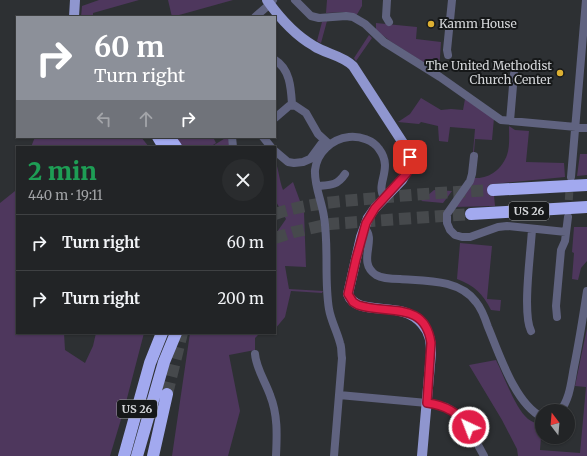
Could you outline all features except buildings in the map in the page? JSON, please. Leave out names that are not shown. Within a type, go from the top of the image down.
[{"type":"highway","name":"US 26","points":[[493,190],[587,185]]},
{"type":"highway","name":"US 26","points":[[471,214],[587,207]]},
{"type":"highway","points":[[150,363],[149,350],[154,334]]},
{"type":"highway","name":"US 26","points":[[124,456],[150,363],[162,334]]},
{"type":"highway","name":"US 26","points":[[136,456],[164,362],[176,334]]},
{"type":"highway","points":[[153,456],[167,394]]},
{"type":"main road","points":[[69,16],[70,0]]},
{"type":"main road","points":[[74,16],[75,0]]},
{"type":"main road","points":[[270,1],[285,22],[313,46],[345,60],[353,66],[407,148],[410,161],[407,173],[375,208],[364,228],[348,296],[353,302],[361,306],[399,310],[410,314],[416,317],[429,334],[431,343],[422,456]]},
{"type":"street","points":[[295,0],[312,16],[319,18],[346,16],[353,17],[365,24],[384,42],[440,77],[498,118],[510,121],[587,128]]},
{"type":"street","points":[[387,0],[386,17],[389,22]]},
{"type":"street","points":[[448,54],[447,50],[452,0]]},
{"type":"street","points":[[571,177],[575,127],[584,60],[586,0]]},
{"type":"street","points":[[256,16],[270,1]]},
{"type":"street","points":[[276,61],[283,66],[287,73],[292,104],[306,113],[316,131],[327,142]]},
{"type":"street","points":[[510,121],[514,74]]},
{"type":"street","points":[[276,117],[292,104]]},
{"type":"street","points":[[276,152],[288,162],[294,163],[303,162],[310,158],[327,142],[356,136],[372,142],[378,147],[385,162],[385,175],[381,189],[384,197]]},
{"type":"street","points":[[264,138],[271,146]]},
{"type":"street","points":[[327,142],[317,162],[315,177],[325,220],[329,308],[341,351],[334,456]]},
{"type":"street","points":[[474,156],[472,178],[447,214],[447,223],[450,230],[459,237],[466,237],[502,226],[566,232]]},
{"type":"street","points":[[317,186],[333,184],[341,181],[345,174]]},
{"type":"street","points":[[557,317],[556,306],[561,250],[565,242],[568,217]]},
{"type":"street","points":[[364,228],[369,235],[367,263],[376,274],[391,278],[445,283],[458,287],[473,298],[482,312],[518,394],[527,406],[535,412]]},
{"type":"street","points":[[531,331],[528,323],[527,305],[532,229]]},
{"type":"street","points":[[565,404],[569,393],[587,291]]},
{"type":"street","points":[[255,354],[256,362],[271,396],[277,420],[276,456]]},
{"type":"street","points":[[339,395],[427,403],[446,407],[461,417],[469,427],[484,456]]},
{"type":"shaded area","points":[[99,0],[139,0],[93,13],[93,16],[81,16],[82,6]]},
{"type":"shaded area","points":[[168,0],[233,0],[176,16],[172,16]]},
{"type":"shaded area","points":[[327,0],[362,0],[362,6],[356,16],[345,12],[326,13]]},
{"type":"shaded area","points":[[327,21],[321,43],[317,41],[322,22]]},
{"type":"shaded area","points":[[376,23],[417,27],[416,39],[441,42],[439,72],[390,41],[376,30]]},
{"type":"shaded area","points":[[369,35],[372,38],[356,61],[354,58]]},
{"type":"shaded area","points":[[421,98],[441,110],[463,110],[465,99],[494,118],[492,140],[475,139],[473,152],[475,129],[450,127],[448,142],[439,141],[438,126],[421,122],[419,124],[398,122],[410,114]]},
{"type":"shaded area","points":[[509,126],[515,130],[529,131],[526,162],[564,163],[565,177],[493,184],[495,206],[454,207],[475,178],[490,175],[502,165],[508,152]]},
{"type":"shaded area","points":[[35,138],[142,138],[148,146],[31,146]]},
{"type":"shaded area","points":[[177,138],[214,138],[216,143],[212,146],[181,146]]},
{"type":"shaded area","points":[[225,138],[228,138],[230,146],[213,146]]},
{"type":"shaded area","points":[[580,154],[587,154],[587,175],[577,176]]},
{"type":"shaded area","points":[[276,164],[283,190],[293,182],[304,212],[306,267],[285,266],[289,289],[323,291],[322,293],[291,291],[285,317],[276,328],[276,234],[286,219],[276,202]]},
{"type":"shaded area","points":[[16,188],[16,334],[64,334],[65,350],[85,363],[93,346],[96,334],[144,334],[110,456],[0,456],[0,203],[15,191]]},
{"type":"shaded area","points":[[434,190],[452,191],[443,203],[421,201]]},
{"type":"shaded area","points":[[574,227],[587,227],[587,261],[581,268],[578,280],[572,279]]},
{"type":"shaded area","points":[[460,243],[492,246],[487,299],[501,300],[500,311],[491,310],[485,299],[473,287],[457,279]]},
{"type":"shaded area","points":[[587,328],[587,456],[518,456],[517,449],[502,420],[469,365],[496,360],[514,400],[523,414],[535,423],[535,444],[540,444],[540,450],[580,453],[586,387],[575,386]]},
{"type":"shaded area","points":[[190,334],[262,334],[258,335],[255,338],[255,350],[229,355],[240,411],[228,456],[172,456]]},
{"type":"tunnel","points":[[568,212],[570,182]]},
{"type":"tunnel","points":[[276,214],[300,207],[338,201],[493,190]]},
{"type":"tunnel","points":[[276,238],[330,224],[471,214]]},
{"type":"tunnel","points":[[167,394],[182,334]]},
{"type":"place","name":"Kamm House","points":[[431,24]]},
{"type":"place","name":"The United Methodist Church Center","points":[[560,73]]},
{"type":"route","points":[[410,157],[407,173],[402,180],[384,197],[368,218],[361,237],[348,294],[354,304],[365,307],[403,311],[414,315],[422,322],[429,334],[431,343],[427,403],[437,404],[458,414],[469,427]]}]
